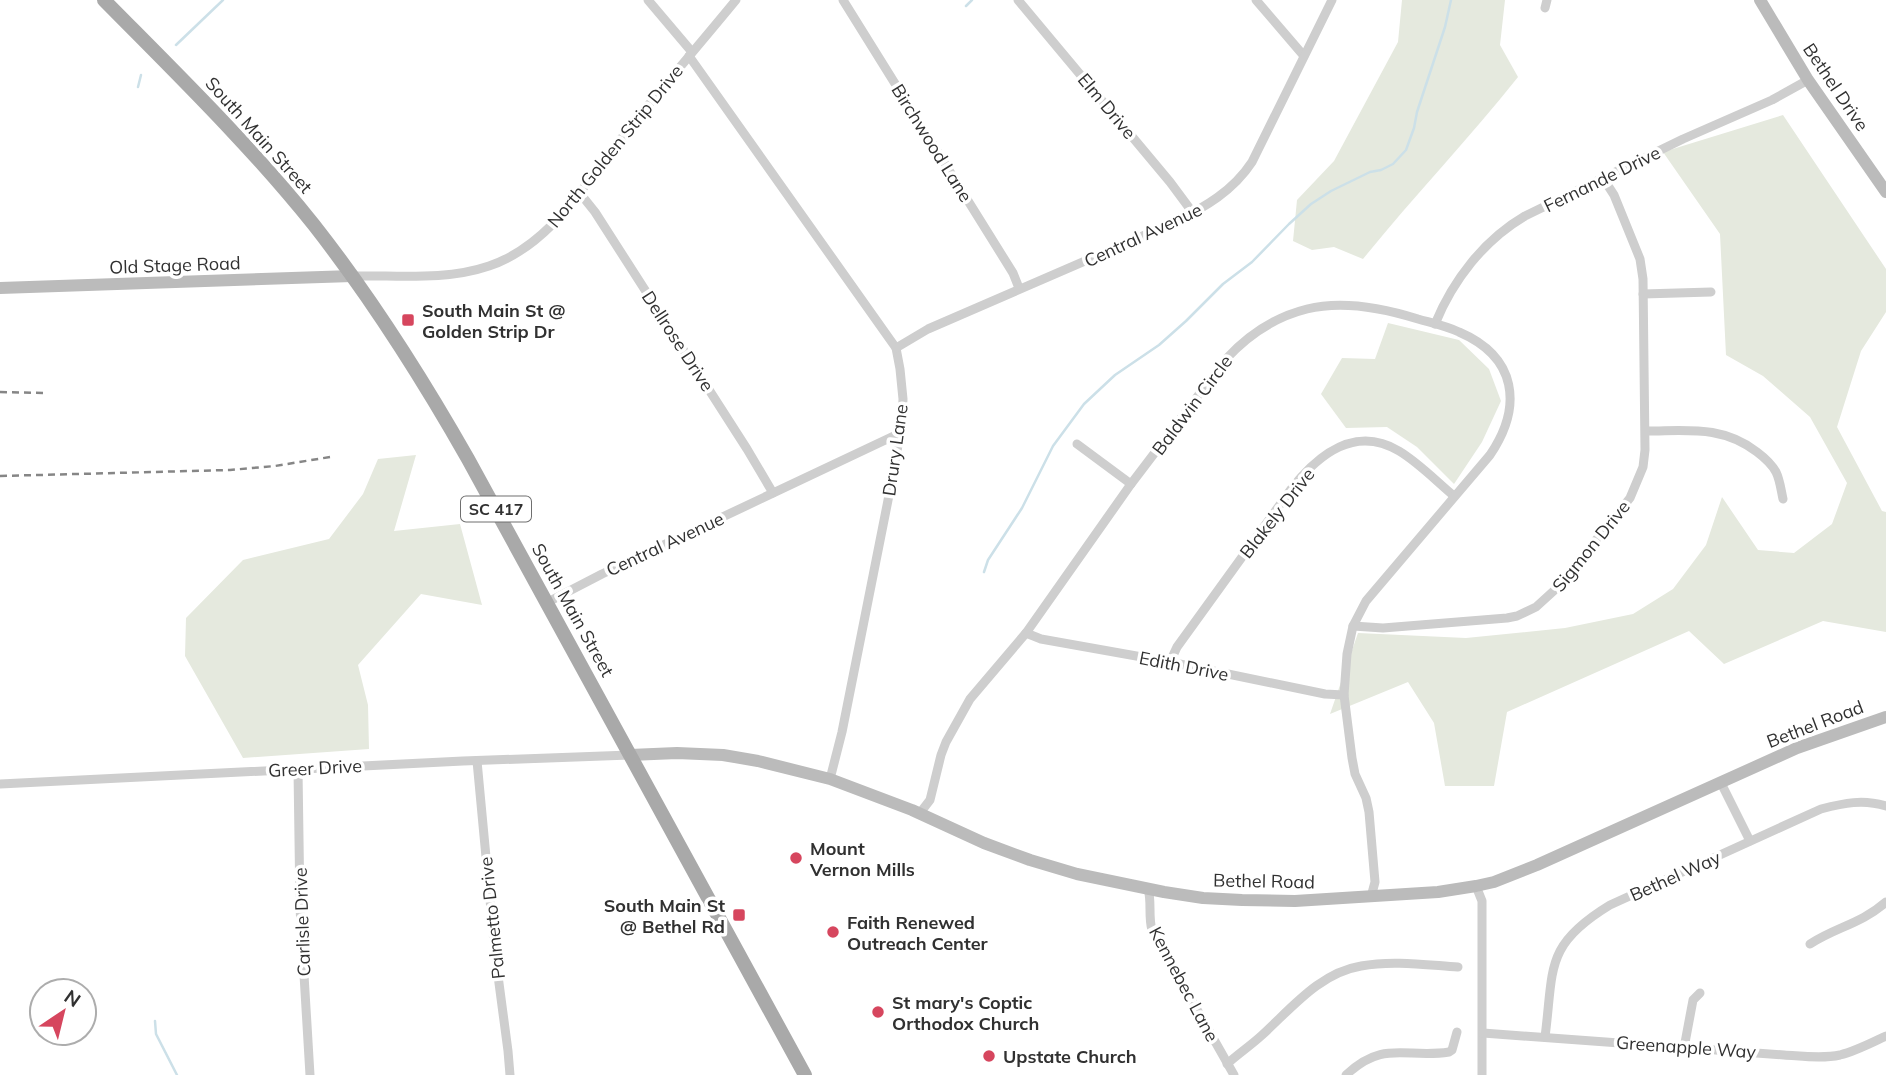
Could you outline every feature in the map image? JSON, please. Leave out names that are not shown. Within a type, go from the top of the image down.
[{"type":"main road","name":"South Main Street","points":[[104,0],[266,168],[313,225],[390,329],[439,407],[548,602],[805,1075]]},
{"type":"street","name":"Drury Lane","points":[[648,0],[691,54],[895,348],[900,369],[903,399],[895,465],[842,732],[830,779]]},
{"type":"street","name":"North Golden Strip Drive","points":[[352,276],[451,274],[471,271],[514,254],[538,238],[563,213],[736,0]]},
{"type":"street","name":"Birchwood Lane","points":[[843,0],[1013,273],[1019,288]]},
{"type":"street","name":"Elm Drive","points":[[1018,0],[1170,181],[1193,213]]},
{"type":"street","points":[[1256,0],[1304,56]]},
{"type":"street","name":"Central Avenue","points":[[895,348],[928,329],[1019,288],[1105,254],[1193,213],[1222,195],[1247,169],[1332,0]]},
{"type":"street","name":"Bethel Drive","points":[[1760,0],[1808,80],[1886,192]]},
{"type":"street","name":"Fernande Drive","points":[[1435,324],[1444,303],[1466,271],[1497,234],[1525,216],[1772,100],[1808,80]]},
{"type":"street","name":"Sigmon Drive","points":[[1353,626],[1383,628],[1492,620],[1517,615],[1536,607],[1558,587],[1630,499],[1643,467],[1646,431],[1643,279],[1637,249],[1614,195],[1603,178]]},
{"type":"street","name":"Dellrose Drive","points":[[579,192],[617,246],[773,493]]},
{"type":"street","name":"Old Stage Road","points":[[0,288],[352,276]]},
{"type":"street","points":[[1643,294],[1712,292]]},
{"type":"street","name":"Baldwin Circle","points":[[920,813],[930,800],[946,743],[970,699],[1026,633],[1131,484],[1226,359],[1248,338],[1273,322],[1309,308],[1343,305],[1387,310],[1463,333],[1486,349],[1506,374],[1511,397],[1509,415],[1500,439],[1490,455],[1366,601],[1353,626],[1347,654],[1344,695],[1355,774],[1369,812],[1375,882],[1371,897]]},
{"type":"street","points":[[1646,431],[1709,432],[1733,437],[1769,461],[1779,480],[1783,499]]},
{"type":"street","name":"Central Avenue","points":[[548,602],[898,434]]},
{"type":"street","name":"Blakely Drive","points":[[1170,662],[1177,647],[1292,488],[1330,451],[1360,441],[1387,445],[1408,457],[1454,496]]},
{"type":"street","points":[[1077,444],[1131,484]]},
{"type":"street","name":"Edith Drive","points":[[1026,633],[1041,639],[1325,694],[1344,695]]},
{"type":"street","name":"Bethel Road","points":[[630,755],[723,755],[758,761],[830,779],[920,813],[984,843],[1077,874],[1148,889],[1242,901],[1438,892],[1494,881],[1537,865],[1797,748],[1886,717]]},
{"type":"street","name":"Greer Drive","points":[[0,784],[630,755]]},
{"type":"street","name":"Palmetto Drive","points":[[477,761],[495,953],[510,1075]]},
{"type":"street","name":"Carlisle Drive","points":[[298,770],[300,908],[310,1075]]},
{"type":"street","points":[[1721,783],[1750,841]]},
{"type":"street","name":"Bethel Way","points":[[1545,1037],[1553,968],[1561,948],[1575,930],[1591,917],[1610,905],[1822,809],[1858,802],[1886,806]]},
{"type":"street","points":[[1476,886],[1482,901],[1482,1075]]},
{"type":"street","name":"Kennebec Lane","points":[[1148,889],[1152,930],[1234,1075]]},
{"type":"street","points":[[1810,944],[1866,918],[1886,902]]},
{"type":"street","points":[[1227,1063],[1305,994],[1321,982],[1346,970],[1373,964],[1458,967]]},
{"type":"street","points":[[1684,1048],[1693,1000],[1700,993]]},
{"type":"street","points":[[1346,1075],[1364,1060],[1377,1054],[1449,1052],[1457,1032]]},
{"type":"street","name":"Greenapple Way","points":[[1483,1033],[1830,1056],[1886,1036]]},
{"type":"shaded area","points":[[1402,0],[1505,0],[1500,45],[1518,77],[1363,259],[1334,247],[1312,250],[1293,241],[1297,200],[1334,161],[1398,42]]},
{"type":"shaded area","points":[[1783,115],[1886,269],[1886,312],[1861,351],[1837,427],[1882,511],[1886,512],[1886,632],[1823,621],[1724,664],[1689,631],[1507,712],[1494,786],[1445,786],[1434,723],[1408,682],[1330,714],[1358,633],[1466,638],[1565,628],[1633,614],[1673,589],[1706,545],[1722,497],[1758,550],[1794,553],[1832,524],[1847,483],[1810,417],[1763,376],[1726,355],[1720,234],[1663,152]]},
{"type":"shaded area","points":[[1388,323],[1459,340],[1489,369],[1501,401],[1482,442],[1454,484],[1417,447],[1387,427],[1346,428],[1321,394],[1342,358],[1375,359]]},
{"type":"shaded area","points":[[416,455],[394,531],[460,524],[482,605],[421,594],[358,665],[368,705],[369,749],[243,758],[185,656],[186,618],[243,560],[329,539],[363,494],[378,459]]},
{"type":"waterway","points":[[176,45],[223,0]]},
{"type":"waterway","points":[[966,6],[972,0]]},
{"type":"waterway","points":[[984,572],[988,560],[1022,508],[1053,446],[1084,404],[1115,375],[1159,345],[1223,284],[1252,262],[1311,204],[1331,191],[1393,164],[1406,150],[1451,0]]},
{"type":"waterway","points":[[138,87],[141,75]]},
{"type":"waterway","points":[[155,1021],[156,1034],[177,1075]]},
{"type":"railway","points":[[0,392],[48,393]]},
{"type":"railway","points":[[0,476],[230,470],[330,457]]},
{"type":"place","name":"South Main St @ Golden Strip Dr","points":[[408,320]]},
{"type":"place","name":"Mount Vernon Mills","points":[[796,858]]},
{"type":"place","name":"South Main St @ Bethel Rd","points":[[739,915]]},
{"type":"place","name":"Faith Renewed Outreach Center","points":[[833,932]]},
{"type":"place","name":"St mary's Coptic Orthodox Church","points":[[878,1012]]},
{"type":"place","name":"Upstate Church","points":[[989,1056]]}]
